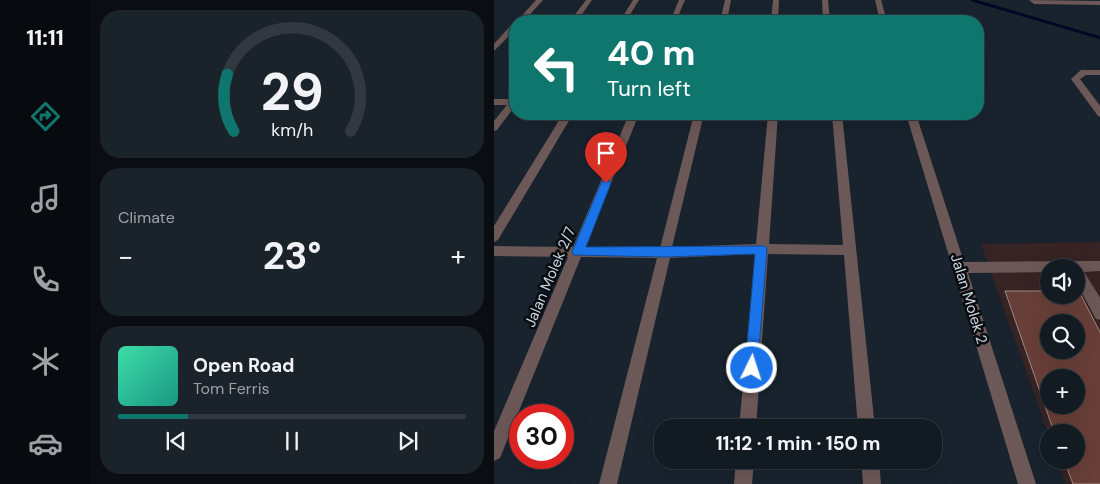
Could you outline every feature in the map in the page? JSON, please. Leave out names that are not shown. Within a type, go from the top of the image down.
[{"type":"street","points":[[526,15],[540,0]]},
{"type":"street","points":[[578,15],[589,0]]},
{"type":"street","points":[[627,15],[636,0]]},
{"type":"street","points":[[676,15],[682,0]]},
{"type":"street","points":[[724,15],[728,0]]},
{"type":"street","points":[[775,15],[776,0]]},
{"type":"street","points":[[825,0],[826,15]]},
{"type":"street","points":[[878,0],[882,15]]},
{"type":"street","points":[[1024,0],[1100,3]]},
{"type":"street","points":[[494,49],[509,33]]},
{"type":"street","points":[[1100,73],[1084,72],[1075,79],[1100,114]]},
{"type":"street","points":[[494,102],[509,101]]},
{"type":"street","points":[[494,128],[509,109]]},
{"type":"street","points":[[494,236],[564,120]]},
{"type":"street","name":"Jalan Molek 2/7","points":[[494,452],[632,120]]},
{"type":"street","points":[[608,484],[698,120]]},
{"type":"street","points":[[748,419],[772,120]]},
{"type":"street","points":[[838,120],[866,419]]},
{"type":"street","name":"Jalan Molek 2","points":[[912,120],[1027,484]]},
{"type":"street","points":[[494,251],[665,253],[761,249],[851,250]]},
{"type":"street","points":[[1085,267],[1100,266]]},
{"type":"street","points":[[959,268],[1040,267]]},
{"type":"street","points":[[1085,285],[1100,314]]},
{"type":"street","points":[[743,484],[744,469]]},
{"type":"street","points":[[871,469],[872,484]]},
{"type":"shaded area","points":[[1100,242],[1100,484],[1066,484],[1061,469],[1085,469],[1085,424],[1045,424],[1041,414],[1085,414],[1085,369],[1040,369],[1040,411],[981,244]]},
{"type":"building","points":[[1005,291],[1040,291],[1040,304],[1085,303],[1101,334],[1101,484],[1073,484],[1067,469],[1085,469],[1085,424],[1051,424],[1048,414],[1085,414],[1085,369],[1040,369],[1040,392]]},
{"type":"waterway","points":[[972,0],[1101,38]]},
{"type":"route","points":[[606,183],[578,252],[665,253],[761,249],[752,368]]}]
